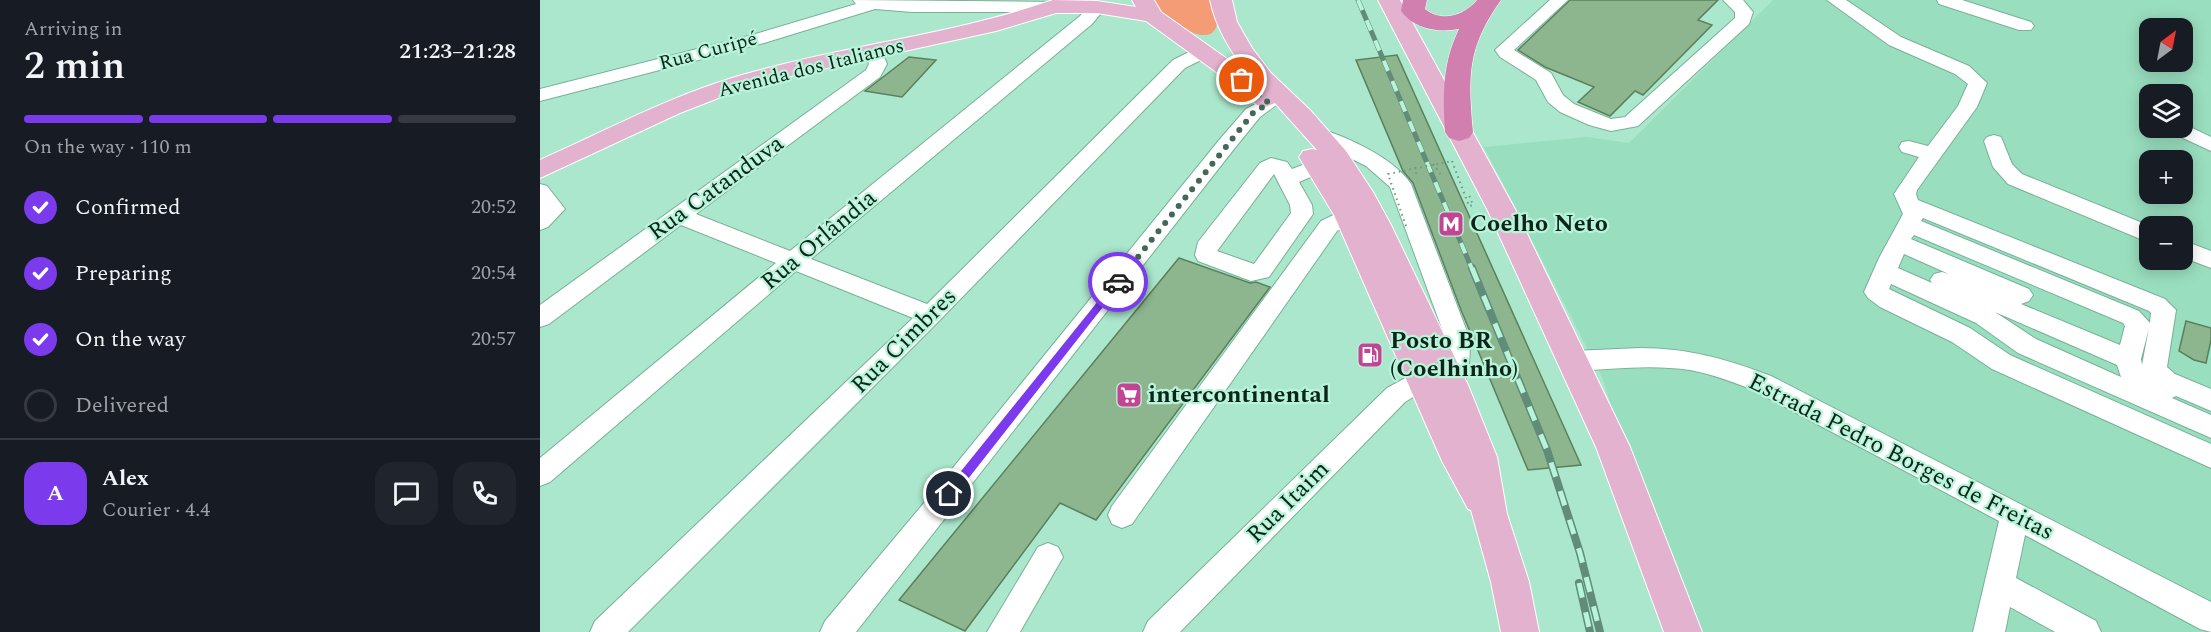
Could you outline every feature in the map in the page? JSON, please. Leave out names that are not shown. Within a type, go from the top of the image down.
[{"type":"highway","points":[[1415,0],[1413,11],[1430,22],[1451,24],[1483,8]]},
{"type":"highway","points":[[1455,147],[1456,80],[1467,36],[1483,8]]},
{"type":"main road","points":[[1389,0],[1455,147],[1502,211],[1573,361],[1613,447],[1683,632]]},
{"type":"main road","name":"Avenida dos Italianos","points":[[540,170],[688,103],[731,86],[778,72],[875,60],[910,43],[1066,3],[1097,7],[1148,8]]},
{"type":"main road","points":[[1148,8],[1279,112],[1318,166],[1348,215],[1437,382],[1480,457],[1489,514],[1510,582],[1520,632]]},
{"type":"main road","points":[[1183,37],[1204,36],[1214,32],[1224,11]]},
{"type":"main road","points":[[1224,11],[1242,50],[1263,78],[1319,135],[1360,192],[1437,382]]},
{"type":"street","points":[[1560,0],[1504,50],[1544,76],[1560,104],[1596,121],[1623,125],[1631,122],[1743,20],[1744,12],[1731,0]]},
{"type":"street","points":[[1835,0],[1862,20],[1914,50],[1962,70],[1978,83],[1967,107],[1907,189],[1899,240],[1876,287],[1876,292],[1962,335],[2013,368],[2211,456]]},
{"type":"street","points":[[1842,0],[1862,20]]},
{"type":"street","points":[[1945,0],[2025,26]]},
{"type":"street","name":"Rua Curipé","points":[[540,95],[758,39],[868,2],[967,8],[1066,3]]},
{"type":"street","name":"Rua Orlândia","points":[[540,474],[793,261],[1086,20],[1097,7]]},
{"type":"street","name":"Rua Cimbres","points":[[606,632],[932,315],[1179,64],[1203,52]]},
{"type":"street","name":"Rua Catanduva","points":[[540,318],[679,216],[875,60]]},
{"type":"street","points":[[836,632],[957,485],[1227,144],[1253,113],[1269,103]]},
{"type":"street","points":[[1319,135],[1388,171],[1400,184],[1457,337],[1458,350],[1437,382]]},
{"type":"street","points":[[2193,136],[2211,145]]},
{"type":"street","points":[[1994,141],[2003,167],[2015,179],[2139,230]]},
{"type":"street","points":[[1909,147],[1933,156]]},
{"type":"street","points":[[1271,165],[1280,167],[1287,179],[1301,205],[1302,214],[1264,268],[1251,273],[1206,255],[1206,248],[1267,168],[1271,165]]},
{"type":"street","points":[[1287,179],[1318,166]]},
{"type":"street","points":[[540,191],[554,209],[540,222]]},
{"type":"street","points":[[1122,515],[1329,226],[1348,215]]},
{"type":"street","points":[[679,216],[932,315]]},
{"type":"street","points":[[1899,240],[1984,317],[2020,293],[2157,305],[2164,310],[2154,370],[2166,381],[2211,400]]},
{"type":"street","points":[[1899,240],[2020,293],[2130,351]]},
{"type":"street","points":[[2193,253],[2211,260]]},
{"type":"street","points":[[2020,293],[2131,318],[2138,323],[2130,351],[2130,370],[2145,381],[2211,410]]},
{"type":"street","points":[[1993,356],[2020,293]]},
{"type":"street","points":[[2020,293],[2027,346],[2211,427]]},
{"type":"street","name":"Estrada Pedro Borges de Freitas","points":[[1573,361],[1661,358],[1683,360],[1724,368],[1762,383],[2211,618]]},
{"type":"street","name":"Rua Itaim","points":[[1159,632],[1396,395],[1437,382]]},
{"type":"street","points":[[1989,632],[2015,515]]},
{"type":"street","points":[[1003,632],[1048,556]]},
{"type":"street","points":[[2000,585],[2085,632]]},
{"type":"path","points":[[1406,226],[1388,174],[1433,164],[1455,147]]},
{"type":"path","points":[[1433,164],[1442,177]]},
{"type":"path","points":[[1415,167],[1417,176]]},
{"type":"shaded area","points":[[1153,0],[1214,0],[1217,24],[1213,32],[1205,35],[1195,34],[1173,22]]},
{"type":"shaded area","points":[[1773,0],[2211,0],[2211,632],[1683,632],[1602,377],[1484,147],[1587,137],[1629,143]]},
{"type":"building","points":[[1570,0],[1718,0],[1698,20],[1712,25],[1643,95],[1635,91],[1610,116],[1578,102],[1594,87],[1545,67],[1518,50]]},
{"type":"building","points":[[1397,55],[1581,465],[1528,470],[1461,310],[1413,183],[1403,171],[1356,60]]},
{"type":"building","points":[[909,57],[936,60],[902,97],[865,91]]},
{"type":"building","name":"intercontinental","points":[[1179,258],[1250,283],[1256,282],[1270,287],[1096,520],[1060,503],[965,631],[899,600]]},
{"type":"building","points":[[2186,321],[2211,328],[2206,363],[2194,360],[2179,351]]},
{"type":"railway","points":[[1358,0],[1472,269]]},
{"type":"railway","points":[[1472,268],[1547,450],[1580,553],[1600,632]]},
{"type":"railway","points":[[1579,583],[1590,632]]},
{"type":"way so far","points":[[1118,282],[1253,113],[1269,103],[1242,80]]},
{"type":"place","name":"Coelho Neto","points":[[1451,224]]},
{"type":"place","name":"Posto BR (Coelhinho)","points":[[1370,355]]},
{"type":"place","name":"intercontinental","points":[[1129,395]]},
{"type":"route","points":[[949,494],[1118,282]]}]
